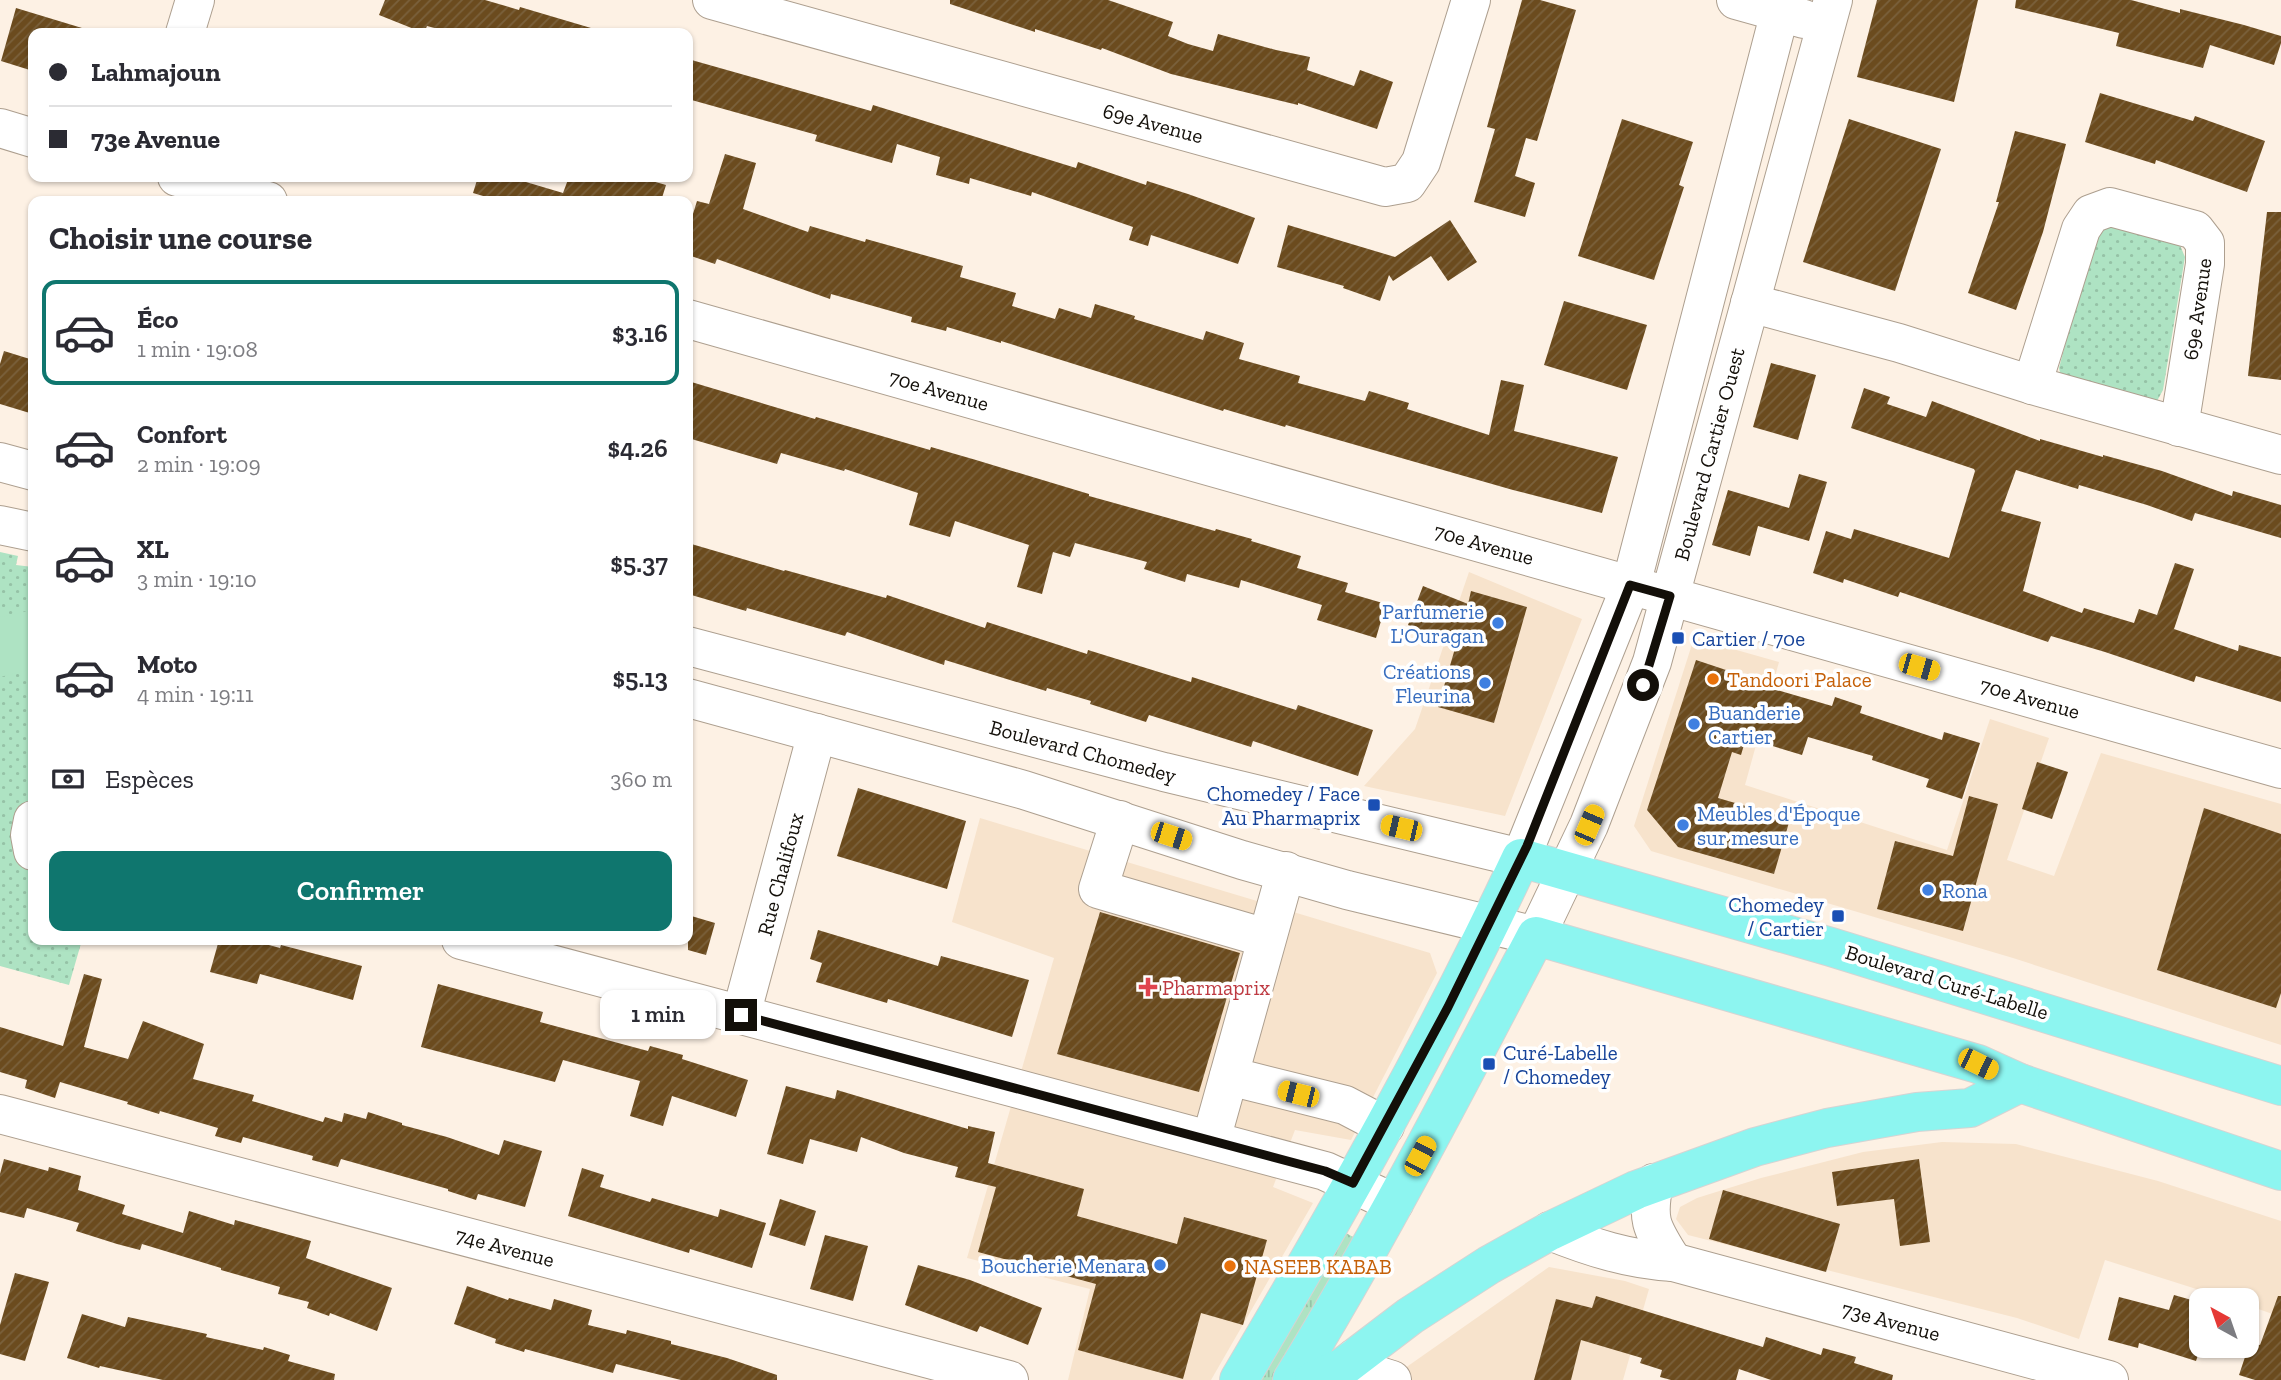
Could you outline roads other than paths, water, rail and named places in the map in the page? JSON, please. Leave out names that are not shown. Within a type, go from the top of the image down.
[{"type":"main road","name":"Boulevard Curé-Labelle","points":[[1521,858],[1831,947],[2281,1086]]},
{"type":"main road","points":[[1239,1380],[1385,1126],[1490,925],[1521,858]]},
{"type":"main road","points":[[1292,1380],[1394,1203],[1536,936],[1978,1064],[2020,1083],[2281,1171]]},
{"type":"main road","points":[[1314,1380],[1343,1367],[1464,1280],[1550,1231],[1654,1182],[1755,1147],[1827,1128],[1917,1112],[1970,1108],[2020,1083]]},
{"type":"street","points":[[187,28],[195,0]]},
{"type":"street","name":"69e Avenue","points":[[716,1],[1385,187],[1407,183],[1421,162],[1471,0]]},
{"type":"street","points":[[1736,0],[1830,13]]},
{"type":"street","name":"Boulevard Cartier Ouest","points":[[1521,858],[1630,585],[1781,6]]},
{"type":"street","name":"Boulevard Cartier Ouest","points":[[1536,936],[1568,873],[1652,662],[1830,13]]},
{"type":"street","points":[[196,182],[249,196]]},
{"type":"street","name":"69e Avenue","points":[[2032,385],[2081,229],[2091,214],[2110,207],[2195,230],[2205,243],[2205,264],[2179,428]]},
{"type":"street","points":[[1750,303],[1899,342],[2032,385],[2281,455]]},
{"type":"street","name":"70e Avenue","points":[[693,320],[2281,769]]},
{"type":"street","points":[[0,462],[28,470]]},
{"type":"street","points":[[0,525],[28,530]]},
{"type":"street","name":"Boulevard Chomedey","points":[[693,647],[1164,772],[1521,858]]},
{"type":"street","points":[[693,699],[1024,790],[1393,903],[1536,936]]},
{"type":"street","name":"Rue Chalifoux","points":[[741,1015],[817,733]]},
{"type":"street","points":[[1121,820],[1098,888],[1266,939]]},
{"type":"street","points":[[1211,1140],[1286,871]]},
{"type":"street","points":[[480,945],[1325,1171],[1394,1203]]},
{"type":"street","points":[[1229,1076],[1345,1105],[1385,1126]]},
{"type":"street","name":"74e Avenue","points":[[0,1114],[1009,1380]]},
{"type":"street","points":[[1654,1182],[1649,1206],[1650,1220],[1673,1262]]},
{"type":"street","name":"73e Avenue","points":[[1550,1231],[1582,1244],[1644,1260],[1673,1262],[2109,1380]]},
{"type":"street","points":[[1355,1358],[1376,1375],[1392,1380]]},
{"type":"place","name":"Parfumerie L'Ouragan","points":[[1498,623]]},
{"type":"place","name":"Cartier / 70e","points":[[1678,638]]},
{"type":"place","name":"Tandoori Palace","points":[[1713,679]]},
{"type":"place","name":"Créations Fleurina","points":[[1485,683]]},
{"type":"place","name":"Buanderie Cartier","points":[[1694,724]]},
{"type":"place","name":"Chomedey / Face Au Pharmaprix","points":[[1374,805]]},
{"type":"place","name":"Meubles d'Époque sur mesure","points":[[1683,825]]},
{"type":"place","name":"Rona","points":[[1928,890]]},
{"type":"place","name":"Chomedey / Cartier","points":[[1838,916]]},
{"type":"place","name":"Pharmaprix","points":[[1148,987]]},
{"type":"place","name":"Curé-Labelle / Chomedey","points":[[1489,1064]]},
{"type":"place","name":"Boucherie Menara","points":[[1160,1265]]},
{"type":"place","name":"NASEEB KABAB","points":[[1230,1266]]}]
